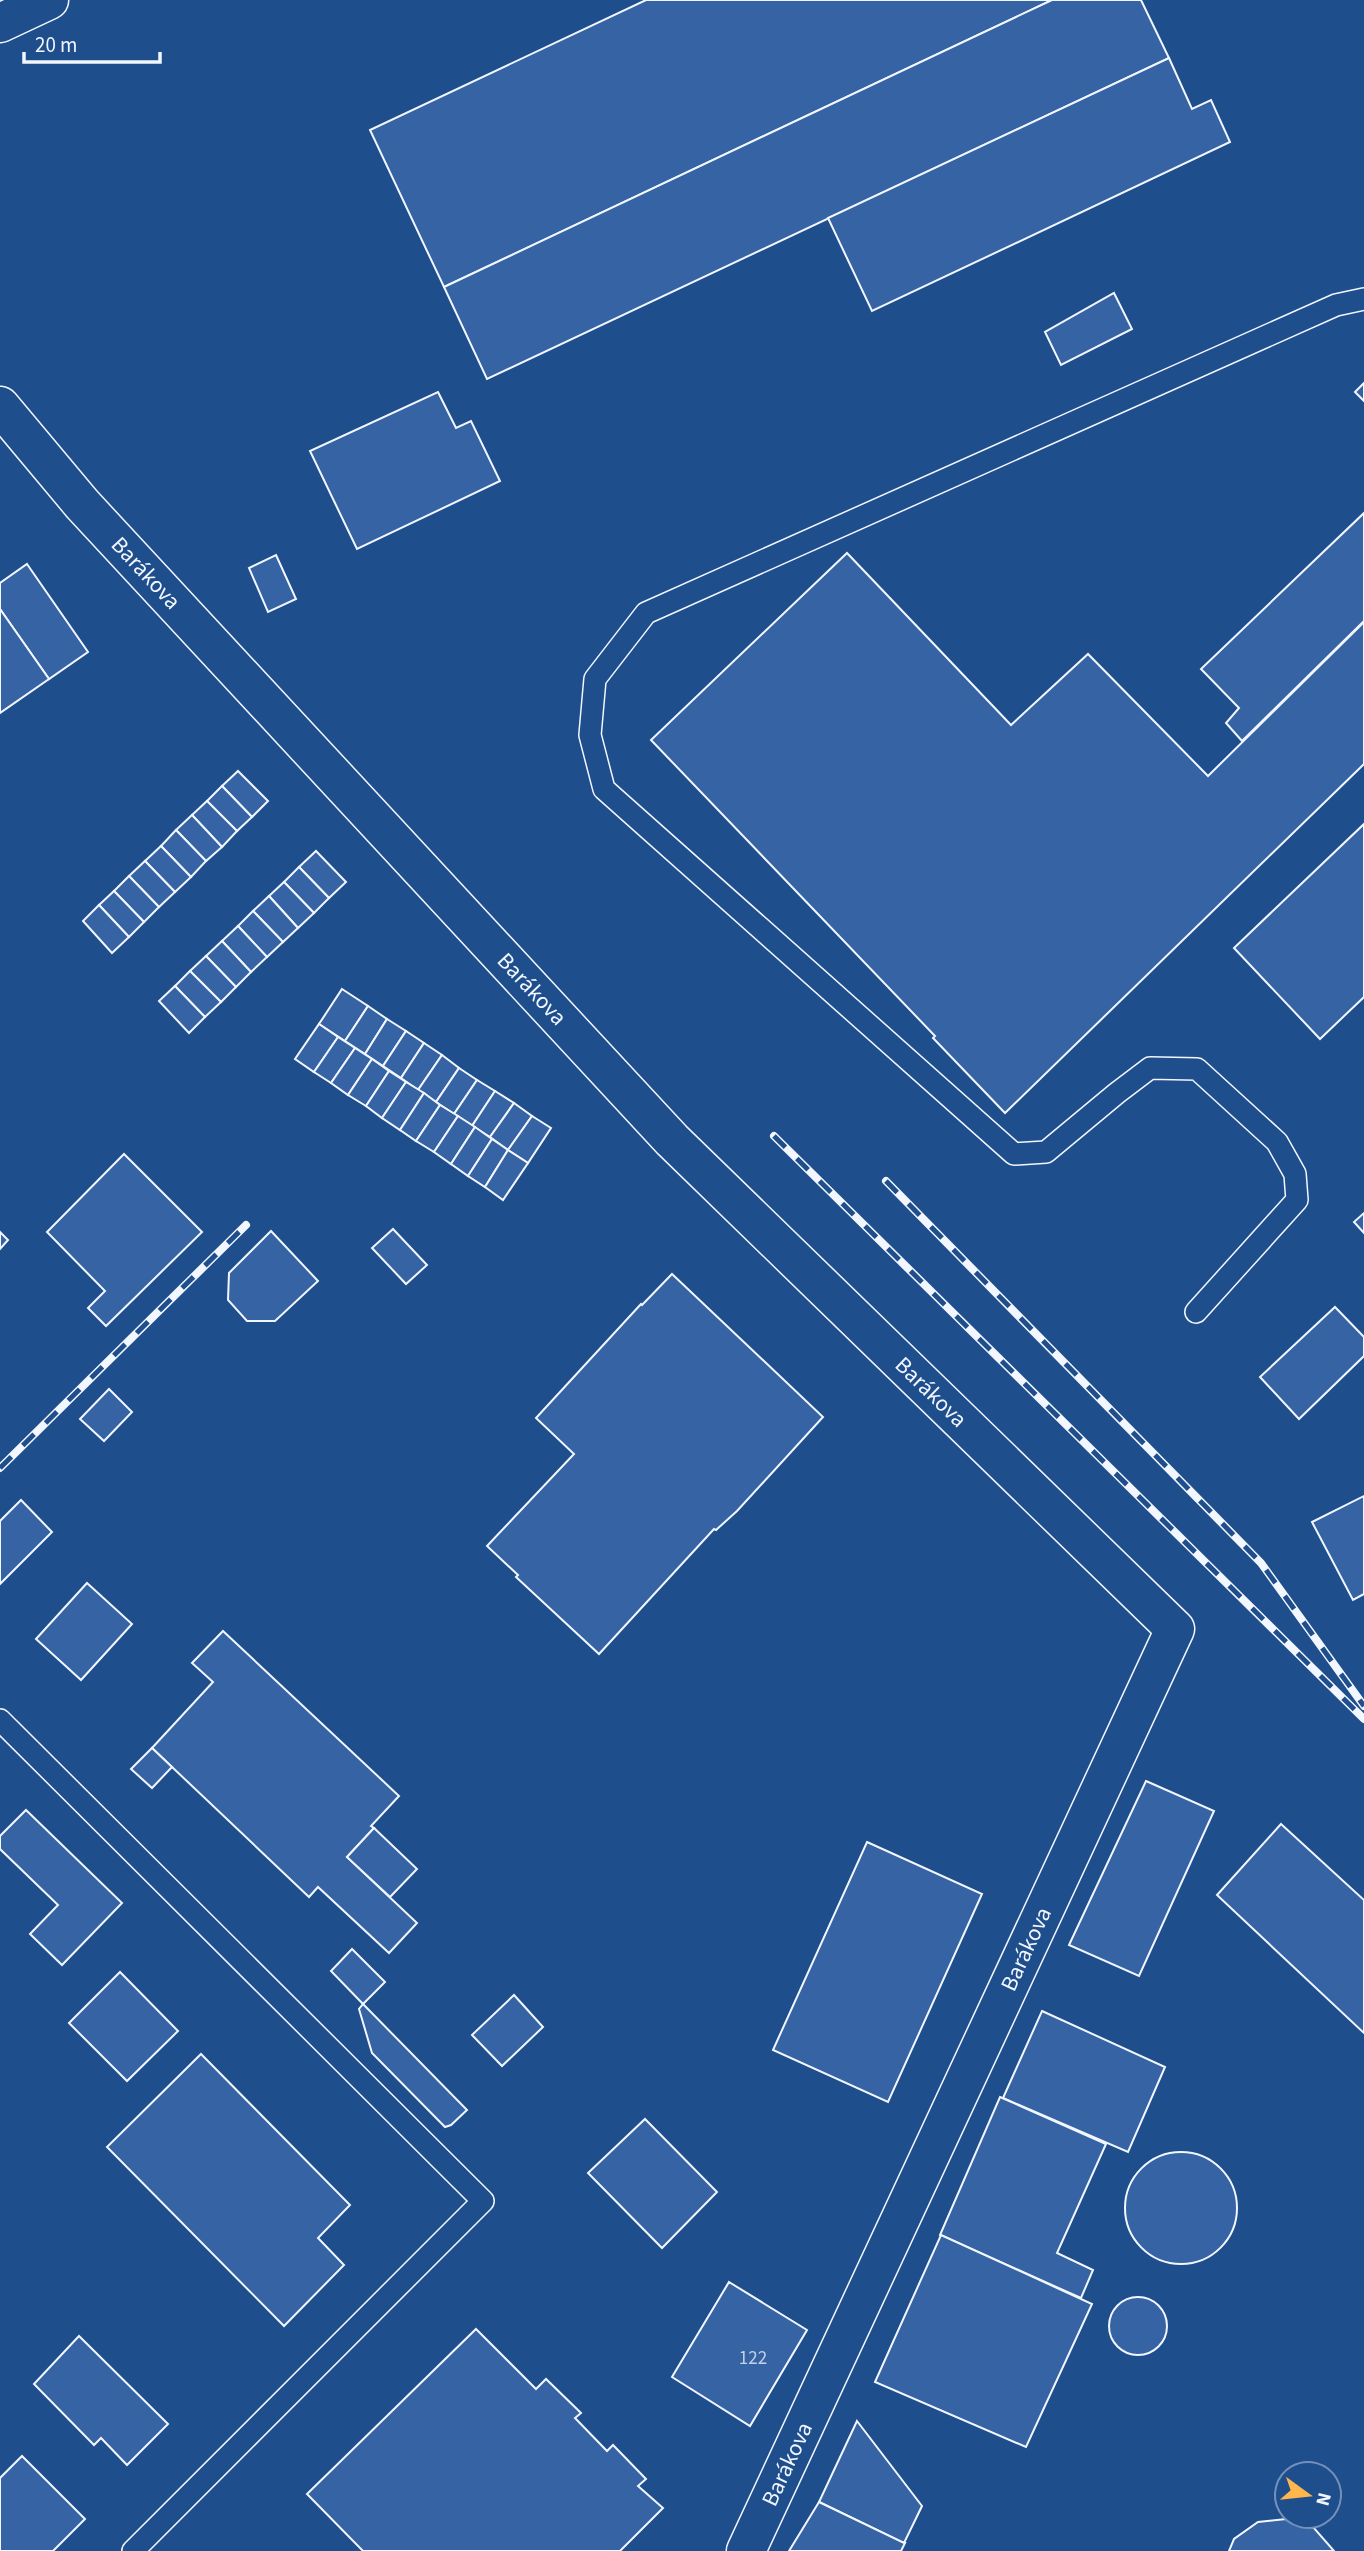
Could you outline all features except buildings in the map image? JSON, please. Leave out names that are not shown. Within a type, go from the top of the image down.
[{"type":"street","points":[[0,23],[49,0]]},
{"type":"street","name":"Barákova","points":[[0,406],[92,514],[672,1140],[1175,1629],[747,2551]]},
{"type":"lane","points":[[1196,1312],[1297,1200],[1295,1174],[1277,1142],[1197,1069],[1150,1068],[1046,1152],[1014,1154],[604,789],[590,735],[595,680],[646,612],[1336,305],[1364,299]]},
{"type":"lane","points":[[0,1720],[483,2201],[133,2551]]},
{"type":"railway","points":[[774,1136],[1364,1719]]},
{"type":"railway","points":[[886,1181],[1261,1563],[1364,1706]]},
{"type":"railway","points":[[0,1468],[246,1225]]}]
